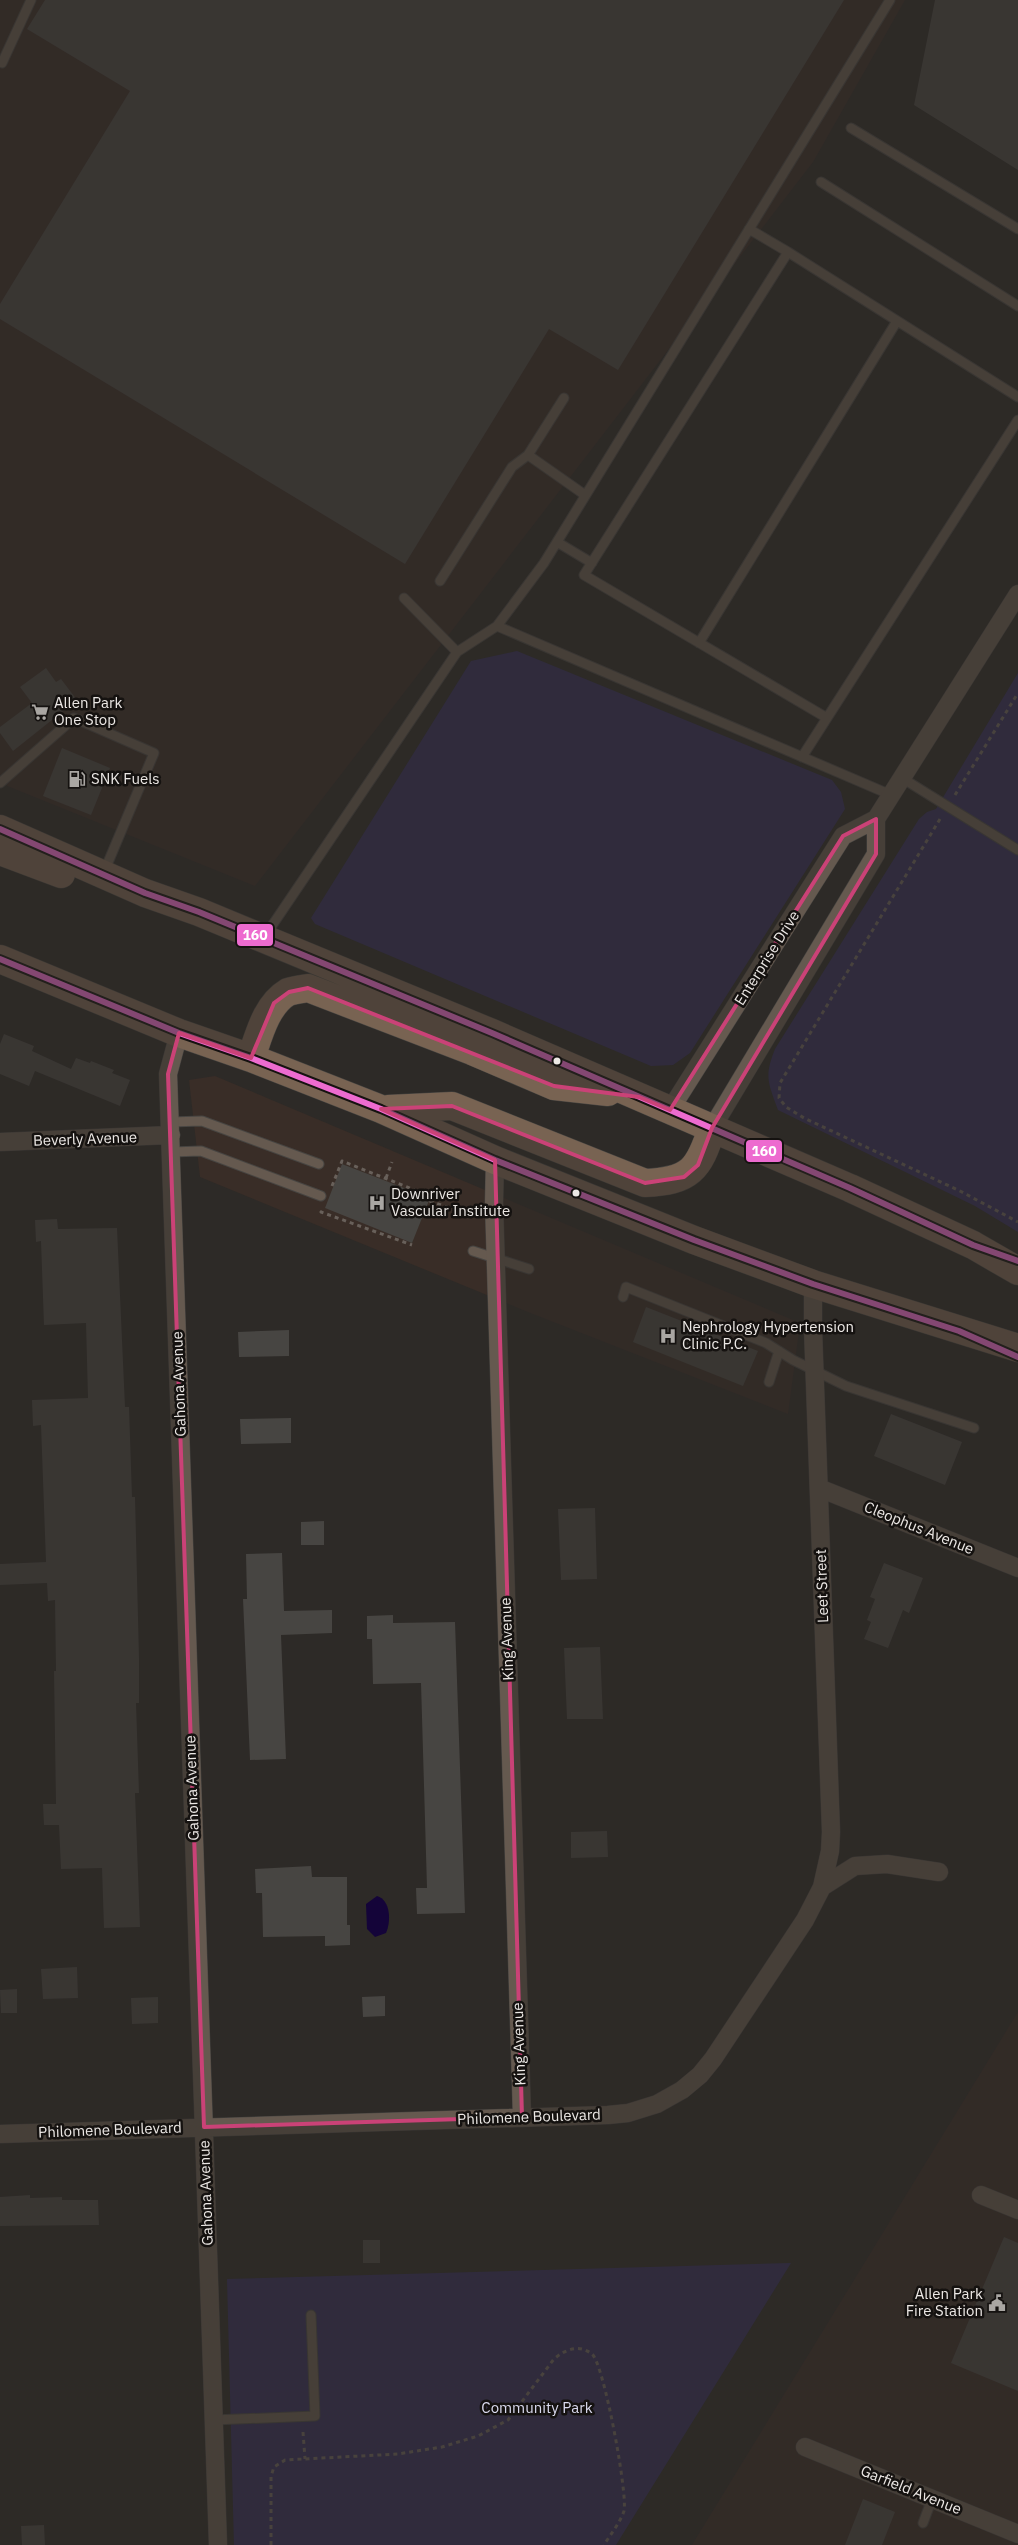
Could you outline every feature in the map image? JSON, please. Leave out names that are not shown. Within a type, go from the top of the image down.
[{"type":"highway","points":[[0,829],[145,893],[263,938],[492,1032],[850,1188],[973,1245],[1018,1271]]},
{"type":"highway","points":[[0,851],[64,875],[145,893]]},
{"type":"highway","points":[[0,959],[179,1033],[251,1058],[381,1109],[495,1160],[694,1240],[814,1284],[1018,1348]]},
{"type":"highway","points":[[251,1058],[274,1004],[289,992],[308,988],[472,1051],[554,1086],[639,1096]]},
{"type":"highway","points":[[381,1109],[452,1106],[645,1183],[666,1182],[684,1177],[698,1165],[712,1128]]},
{"type":"highway","points":[[973,1245],[1018,1261]]},
{"type":"highway","points":[[959,1331],[1018,1357]]},
{"type":"street","points":[[712,1128],[876,854],[876,819],[1018,594]]},
{"type":"street","name":"Enterprise Drive","points":[[670,1110],[843,836],[876,819]]},
{"type":"street","name":"Gahona Avenue","points":[[179,1033],[168,1074],[218,2545]]},
{"type":"street","name":"Beverly Avenue","points":[[0,1142],[170,1136]]},
{"type":"street","name":"King Avenue","points":[[495,1160],[496,1259],[522,2117]]},
{"type":"street","name":"Leet Street","points":[[814,1284],[815,1372],[831,1832],[830,1850],[822,1887]]},
{"type":"street","name":"Cleophus Avenue","points":[[819,1488],[1018,1568]]},
{"type":"street","points":[[822,1887],[855,1866],[887,1864],[939,1872]]},
{"type":"street","name":"Philomene Boulevard","points":[[0,2134],[628,2113],[657,2104],[682,2090],[713,2059],[805,1920],[822,1887]]},
{"type":"street","points":[[981,2195],[1018,2210]]},
{"type":"street","name":"Garfield Avenue","points":[[804,2447],[1018,2534]]},
{"type":"lane","points":[[2,64],[31,0]]},
{"type":"lane","points":[[263,938],[457,652],[497,626],[557,542],[890,0]]},
{"type":"lane","points":[[851,128],[1018,229]]},
{"type":"lane","points":[[821,182],[1018,306]]},
{"type":"lane","points":[[749,229],[1018,397]]},
{"type":"lane","points":[[788,252],[584,575],[827,718]]},
{"type":"lane","points":[[699,643],[897,321]]},
{"type":"lane","points":[[440,581],[512,467],[528,455],[564,398]]},
{"type":"lane","points":[[802,757],[1018,420]]},
{"type":"lane","points":[[528,455],[585,495]]},
{"type":"lane","points":[[557,542],[592,563]]},
{"type":"lane","points":[[404,598],[457,652]]},
{"type":"lane","points":[[497,626],[891,795]]},
{"type":"lane","points":[[0,783],[74,718],[154,754],[102,874]]},
{"type":"lane","points":[[902,778],[1018,850]]},
{"type":"lane","points":[[170,1136],[202,1121],[319,1164]]},
{"type":"lane","points":[[170,1136],[201,1151],[324,1198]]},
{"type":"lane","points":[[472,1251],[529,1270]]},
{"type":"lane","points":[[623,1297],[626,1287],[766,1342],[815,1372],[846,1386],[974,1428]]},
{"type":"lane","points":[[770,1382],[779,1351]]},
{"type":"lane","points":[[213,2420],[315,2416],[311,2315]]},
{"type":"lane","points":[[922,2523],[932,2499]]},
{"type":"path","points":[[959,789],[1018,693]]},
{"type":"path","points":[[943,813],[780,1083],[779,1098],[786,1107],[804,1118],[960,1191],[1018,1222]]},
{"type":"path","points":[[412,1245],[321,1212],[324,1198],[342,1161],[432,1197],[430,1201],[471,1216]]},
{"type":"path","points":[[386,1178],[392,1162]]},
{"type":"path","points":[[271,2545],[271,2476],[274,2467],[285,2460],[398,2454],[442,2447],[478,2436],[508,2420],[554,2358],[564,2350],[579,2348],[593,2355],[599,2367],[610,2407],[624,2494],[624,2511],[604,2545]]},
{"type":"path","points":[[302,2416],[305,2459]]},
{"type":"highlighted area","points":[[876,819],[876,854],[712,1128],[698,1165],[684,1177],[645,1183],[452,1106],[381,1109],[495,1160],[522,2117],[204,2127],[168,1074],[179,1033],[251,1058],[274,1003],[289,992],[308,988],[554,1086],[639,1097],[670,1110],[843,836]]},
{"type":"shaded area","points":[[0,0],[905,0],[813,162],[255,886],[0,783]]},
{"type":"shaded area","points":[[215,1076],[800,1323],[788,1414],[528,1312],[200,1177],[189,1080]]},
{"type":"shaded area","points":[[377,1896],[385,1902],[389,1912],[389,1923],[386,1933],[375,1937],[367,1929],[366,1904]]},
{"type":"shaded area","points":[[1018,2012],[1018,2545],[692,2545]]},
{"type":"green space","points":[[517,651],[832,780],[841,792],[845,809],[690,1053],[673,1065],[651,1066],[315,924],[311,918],[471,661]]},
{"type":"green space","points":[[1018,673],[1018,1232],[975,1206],[778,1110],[768,1073],[775,1049],[919,819],[927,812],[936,809]]},
{"type":"green space","name":"Community Park","points":[[791,2263],[616,2545],[234,2545],[227,2279]]},
{"type":"building","points":[[45,0],[844,0],[618,370],[549,329],[405,564],[0,319],[0,304],[130,91],[27,29]]},
{"type":"building","points":[[935,0],[1018,0],[1018,170],[914,105]]},
{"type":"building","name":"Allen Park One Stop","points":[[46,668],[56,682],[61,679],[77,700],[13,751],[0,733],[0,727],[32,703],[20,687]]},
{"type":"building","points":[[62,748],[110,768],[91,815],[43,796]]},
{"type":"building","points":[[4,1034],[34,1046],[32,1051],[71,1069],[76,1058],[90,1063],[91,1061],[114,1070],[112,1073],[130,1080],[120,1106],[35,1071],[29,1086],[0,1074],[0,1044]]},
{"type":"building","name":"Downriver Vascular Institute","points":[[342,1164],[430,1198],[412,1243],[325,1208]]},
{"type":"building","points":[[57,1219],[58,1229],[117,1228],[125,1407],[129,1407],[132,1497],[135,1497],[139,1658],[139,1703],[136,1703],[139,1793],[135,1793],[140,1927],[104,1928],[102,1868],[61,1869],[59,1825],[44,1825],[43,1804],[56,1804],[55,1600],[48,1601],[47,1583],[0,1585],[0,1564],[46,1562],[41,1425],[33,1426],[32,1400],[88,1398],[86,1323],[44,1325],[41,1241],[36,1242],[35,1220]]},
{"type":"building","points":[[646,1307],[758,1351],[743,1386],[633,1342]]},
{"type":"building","points":[[289,1330],[289,1356],[239,1357],[238,1332]]},
{"type":"building","points":[[891,1414],[962,1442],[945,1485],[874,1456]]},
{"type":"building","points":[[291,1418],[291,1443],[241,1444],[240,1419]]},
{"type":"building","points":[[595,1508],[597,1579],[561,1580],[558,1509]]},
{"type":"building","points":[[324,1521],[324,1545],[301,1545],[301,1522]]},
{"type":"building","points":[[282,1553],[284,1611],[332,1610],[332,1633],[281,1635],[286,1759],[250,1760],[243,1599],[247,1599],[246,1554]]},
{"type":"building","points":[[884,1563],[923,1578],[909,1613],[903,1610],[888,1648],[864,1639],[871,1622],[867,1620],[875,1599],[870,1597]]},
{"type":"building","points":[[393,1615],[393,1623],[455,1622],[465,1913],[417,1914],[416,1888],[427,1888],[421,1683],[373,1684],[372,1639],[367,1639],[367,1616]]},
{"type":"building","points":[[600,1647],[603,1719],[567,1719],[564,1648]]},
{"type":"building","points":[[607,1831],[608,1857],[571,1858],[571,1832]]},
{"type":"building","points":[[311,1866],[312,1877],[347,1877],[347,1925],[350,1925],[350,1945],[325,1946],[325,1936],[263,1937],[262,1893],[256,1893],[255,1869]]},
{"type":"building","points":[[77,1967],[78,1998],[43,1999],[41,1969]]},
{"type":"building","points":[[17,1989],[17,2013],[1,2013],[0,1990]]},
{"type":"building","points":[[385,1996],[385,2016],[363,2017],[362,1997]]},
{"type":"building","points":[[158,1997],[158,2023],[132,2024],[131,1998]]},
{"type":"building","points":[[30,2195],[30,2198],[62,2197],[62,2200],[98,2200],[99,2225],[0,2226],[0,2197]]},
{"type":"building","name":"Allen Park Fire Station","points":[[1004,2237],[1018,2243],[1018,2391],[951,2363]]},
{"type":"building","points":[[363,2240],[380,2240],[380,2263],[363,2263]]},
{"type":"building","points":[[863,2499],[895,2512],[882,2545],[845,2545]]},
{"type":"building","points":[[44,2525],[45,2545],[22,2545],[21,2526]]},
{"type":"transit line","name":"160","points":[[0,829],[145,893],[199,912],[492,1033],[850,1188],[973,1245],[1018,1261]]},
{"type":"transit line","name":"160","points":[[0,959],[179,1033],[251,1058],[381,1109],[495,1160],[694,1240],[813,1284],[959,1331],[1018,1357]]},
{"type":"place","name":"Allen Park One Stop","points":[[40,712]]},
{"type":"place","name":"SNK Fuels","points":[[77,779]]},
{"type":"place","name":"Downriver Vascular Institute","points":[[377,1203]]},
{"type":"place","name":"Nephrology Hypertension Clinic P.C.","points":[[668,1336]]},
{"type":"place","name":"Allen Park Fire Station","points":[[997,2303]]}]
